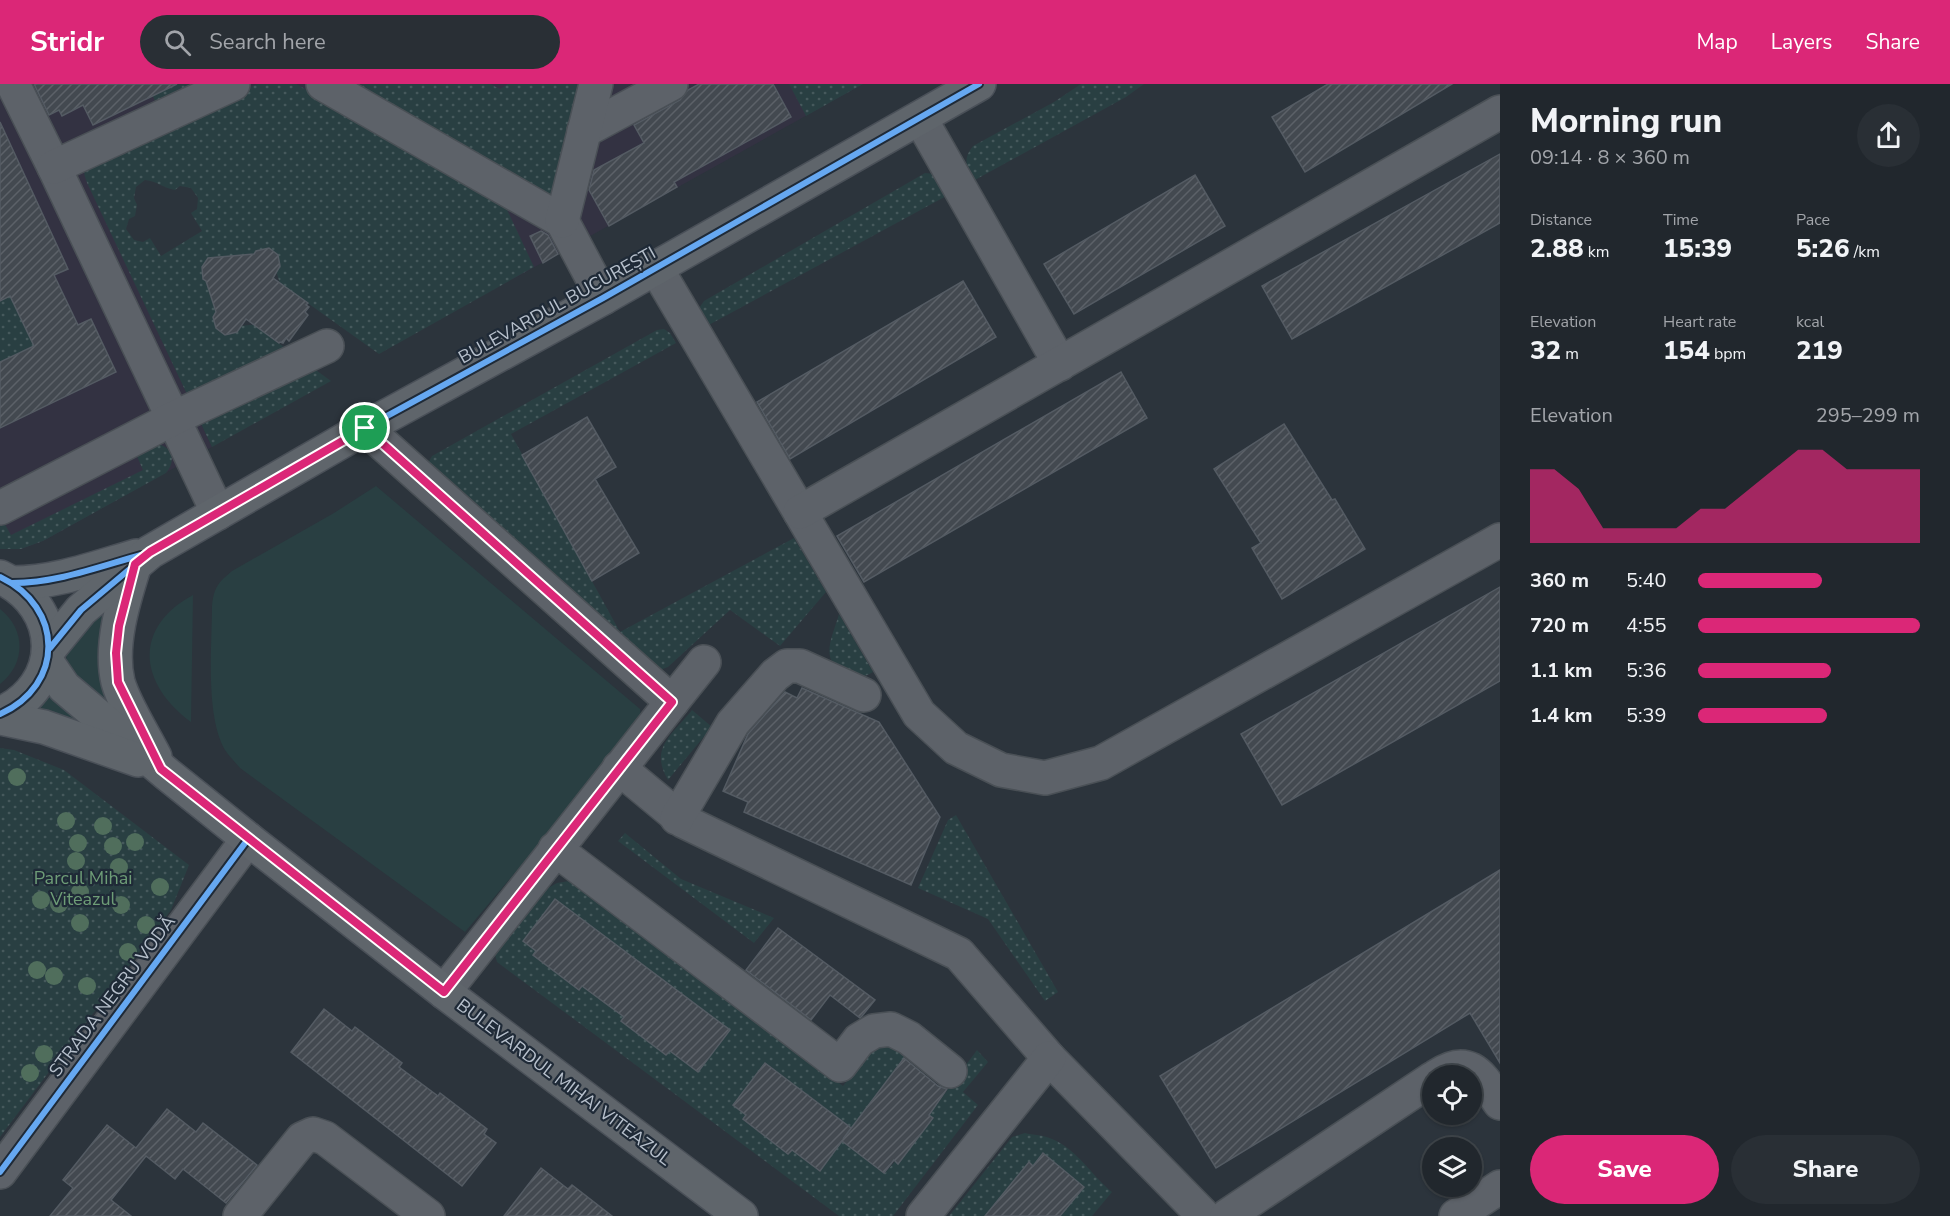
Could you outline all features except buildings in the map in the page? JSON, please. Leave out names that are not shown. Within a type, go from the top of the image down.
[{"type":"main road","name":"BULEVARDUL BUCUREȘTI","points":[[0,716],[14,708],[30,694],[42,676],[49,655],[81,610],[142,558],[365,428],[603,298],[979,84]]},
{"type":"main road","name":"BULEVARDUL BUCUREȘTI","points":[[6,580],[36,583],[142,558]]},
{"type":"main road","points":[[142,558],[119,626],[116,653],[118,682],[161,769]]},
{"type":"main road","points":[[6,580],[30,599],[42,615],[49,655]]},
{"type":"main road","name":"BULEVARDUL MIHAI VITEAZUL","points":[[49,655],[64,687],[161,769],[444,992],[741,1216]]},
{"type":"main road","name":"BULEVARDUL MIHAI VITEAZUL","points":[[0,716],[44,727],[161,769]]},
{"type":"street","points":[[13,84],[218,513]]},
{"type":"street","points":[[54,167],[233,84]]},
{"type":"street","points":[[323,84],[562,221],[603,298]]},
{"type":"street","points":[[562,221],[596,84]]},
{"type":"street","points":[[584,131],[671,84]]},
{"type":"street","points":[[800,512],[1500,112]]},
{"type":"street","points":[[920,118],[1060,364]]},
{"type":"street","points":[[656,268],[919,714],[956,747],[1001,770],[1045,778],[1101,763],[1500,540]]},
{"type":"street","points":[[0,508],[172,419],[327,346]]},
{"type":"street","points":[[365,428],[672,702]]},
{"type":"street","points":[[444,992],[704,662]]},
{"type":"street","points":[[677,818],[733,723],[775,675],[787,666],[800,666],[864,695]]},
{"type":"street","points":[[619,768],[677,818],[959,954],[1049,1058],[1204,1216]]},
{"type":"street","name":"STRADA NEGRU VODĂ","points":[[0,1172],[248,839]]},
{"type":"street","points":[[555,849],[840,1065],[859,1040],[874,1031],[891,1029],[909,1038],[950,1071]]},
{"type":"street","points":[[923,1216],[1049,1058]]},
{"type":"street","points":[[1482,1077],[1500,1103]]},
{"type":"street","points":[[1227,1216],[1422,1086]]},
{"type":"street","points":[[240,1216],[302,1139],[313,1134],[325,1138],[428,1216]]},
{"type":"street","points":[[1456,1216],[1500,1187]]},
{"type":"shaded area","points":[[0,84],[863,84],[513,279],[192,136],[89,185],[212,447],[43,541],[21,549],[0,549]]},
{"type":"green space","points":[[147,84],[209,84],[158,107]]},
{"type":"green space","points":[[257,84],[296,84],[501,197],[534,267],[379,354],[295,294],[282,290],[269,248],[256,251],[252,257],[227,260],[220,256],[208,258],[202,267],[203,279],[210,283],[217,310],[213,317],[216,328],[225,335],[237,332],[241,326],[259,324],[266,334],[331,381],[212,447],[88,185],[84,173],[88,163]],"holes":[[[145,180],[175,190],[180,186],[191,188],[198,198],[197,209],[191,213],[202,231],[161,256],[150,238],[143,242],[134,240],[126,229],[129,219],[135,216],[136,187]]]},
{"type":"green space","points":[[347,84],[490,84],[500,89],[508,84],[585,84],[553,198]]},
{"type":"green space","points":[[789,84],[863,84],[806,116]]},
{"type":"green space","points":[[1081,84],[1144,84],[1126,97],[973,181],[967,167],[967,159],[973,146],[1054,102]]},
{"type":"green space","points":[[925,173],[935,174],[950,194],[705,327],[697,311],[704,301]]},
{"type":"green space","points":[[10,296],[34,346],[0,362],[0,301]]},
{"type":"green space","points":[[664,329],[670,333],[676,343],[511,434],[620,632],[794,538],[826,592],[780,646],[730,610],[668,667],[660,670],[428,463],[432,456],[657,330]]},
{"type":"green space","points":[[155,444],[165,447],[171,454],[171,463],[166,473],[43,541],[21,549],[0,549],[0,521],[2,519],[11,535],[143,470],[136,454]]},
{"type":"green space","points":[[376,486],[640,709],[641,718],[636,729],[465,932],[240,768],[225,750],[215,718],[212,700],[211,640],[212,606],[218,586],[232,571],[334,513]]},
{"type":"green space","points":[[193,595],[191,722],[161,691],[153,674],[150,657],[152,640],[160,623],[173,608]]},
{"type":"green space","points":[[0,609],[15,626],[20,646],[15,667],[0,684]]},
{"type":"green space","points":[[110,611],[121,719],[87,693],[66,662],[67,650],[82,625]]},
{"type":"green space","points":[[839,614],[873,672],[870,674],[859,677],[849,675],[837,668],[832,661],[831,639]]},
{"type":"green space","points":[[52,689],[91,726],[39,708]]},
{"type":"green space","points":[[692,710],[712,727],[668,780],[661,759],[662,750],[665,742]]},
{"type":"green space","name":"Parcul Mihai Viteazul","points":[[0,748],[14,750],[64,770],[189,865],[171,910],[0,1137]]},
{"type":"green space","points":[[956,815],[1058,992],[1045,1001],[988,919],[918,888],[948,820]]},
{"type":"green space","points":[[625,833],[681,879],[774,918],[754,943],[618,841]]},
{"type":"green space","points":[[569,881],[843,1086],[864,1058],[878,1048],[895,1047],[907,1054],[852,1128],[765,1063],[733,1105],[746,1115],[743,1120],[788,1154],[792,1150],[842,1141],[885,1173],[933,1118],[929,1115],[977,1050],[988,1062],[963,1092],[978,1105],[893,1216],[839,1216],[497,962],[494,951],[541,892],[557,883]]},
{"type":"green space","points":[[1025,1133],[1061,1143],[1112,1192],[1092,1216],[949,1216],[1012,1137]]},
{"type":"cycle path","points":[[50,648],[81,610],[150,552],[365,428],[603,298],[979,84]]},
{"type":"cycle path","points":[[12,583],[61,577],[141,555]]},
{"type":"cycle path","points":[[0,577],[21,590],[36,607],[45,626],[48,646],[45,666],[36,685],[21,701],[0,714]]},
{"type":"cycle path","points":[[0,1172],[248,839]]},
{"type":"route","points":[[365,428],[672,702],[444,992],[161,769],[118,682],[116,653],[119,626],[135,564],[150,552],[365,428]]}]
